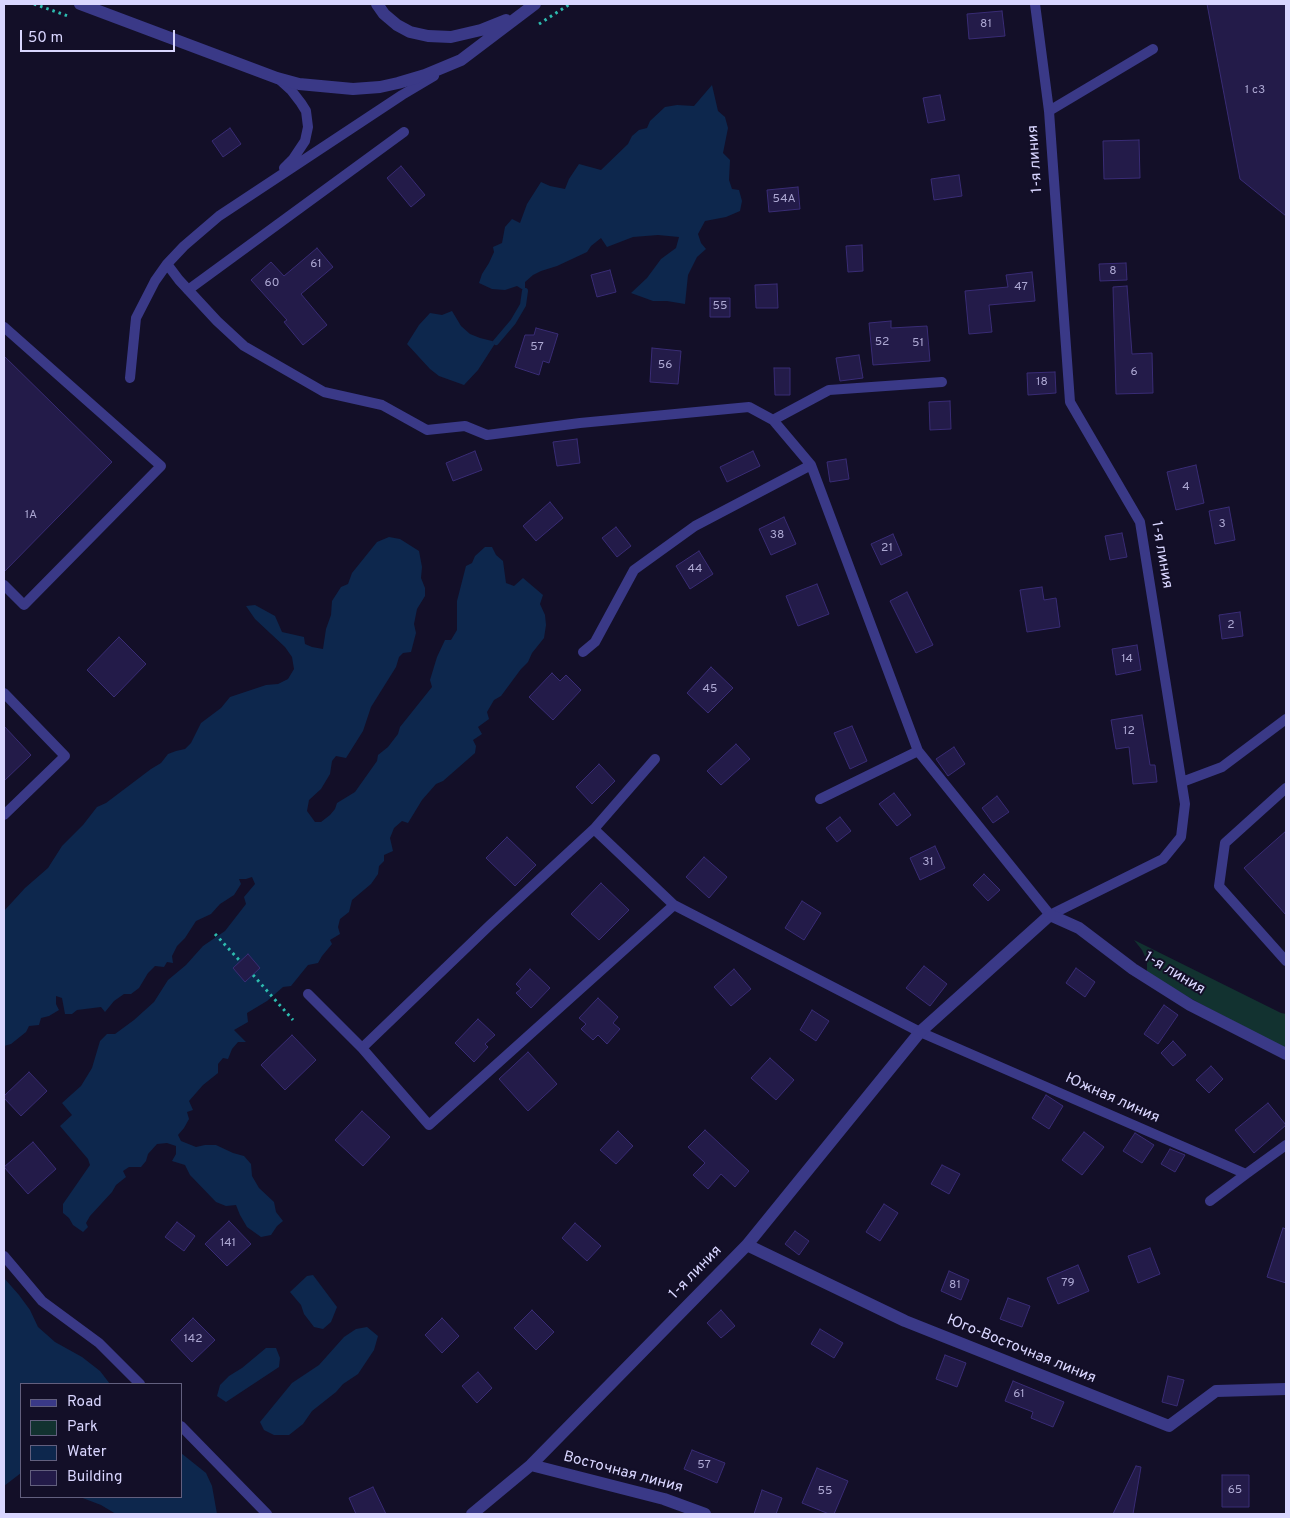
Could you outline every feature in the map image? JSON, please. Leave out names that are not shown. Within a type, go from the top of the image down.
[{"type":"street","points":[[80,4],[277,78],[299,84],[353,89],[380,87],[425,75],[461,60],[535,4]]},
{"type":"street","points":[[377,4],[384,14],[397,26],[410,32],[428,36],[451,37],[473,32],[522,14]]},
{"type":"street","name":"1-я линия","points":[[472,1514],[531,1465],[747,1245],[920,1032],[1050,915],[1079,928],[1133,970],[1190,1005],[1286,1054]]},
{"type":"street","name":"Юго-Восточная линия","points":[[747,1245],[905,1321],[1169,1426],[1216,1391],[1286,1389]]},
{"type":"street","name":"Восточная линия","points":[[531,1465],[664,1499],[705,1514]]},
{"type":"lane","name":"1-я линия","points":[[1035,4],[1049,111],[1070,402],[1140,522],[1185,804],[1181,837],[1163,859],[1050,915]]},
{"type":"lane","points":[[1049,111],[1154,49]]},
{"type":"lane","points":[[130,378],[136,318],[167,264],[184,246],[206,226],[274,180],[402,95],[461,60]]},
{"type":"lane","points":[[274,180],[293,159],[305,141],[308,126],[306,112],[301,103],[291,90],[277,78]]},
{"type":"lane","points":[[188,290],[404,132]]},
{"type":"lane","points":[[167,264],[217,321],[244,346],[324,392],[382,406],[427,430],[465,426],[487,435],[580,423],[749,408],[773,420],[811,465],[918,751],[1050,915]]},
{"type":"lane","points":[[4,327],[161,466],[24,605],[4,585]]},
{"type":"lane","points":[[773,420],[829,390],[942,382]]},
{"type":"lane","points":[[583,652],[595,642],[634,570],[695,526],[811,465]]},
{"type":"lane","points":[[4,693],[65,756],[4,815]]},
{"type":"lane","points":[[1182,782],[1222,767],[1286,718]]},
{"type":"lane","points":[[820,799],[918,751]]},
{"type":"lane","points":[[362,1048],[490,925],[594,829],[655,759]]},
{"type":"lane","points":[[1286,788],[1225,843],[1219,886],[1286,961]]},
{"type":"lane","points":[[594,829],[674,905],[920,1032]]},
{"type":"lane","points":[[308,994],[362,1048],[429,1125],[674,905]]},
{"type":"lane","name":"Южная линия","points":[[920,1032],[1246,1174]]},
{"type":"lane","points":[[1210,1200],[1286,1145]]},
{"type":"lane","points":[[4,1256],[42,1300],[99,1342],[139,1383]]},
{"type":"lane","points":[[182,1427],[267,1514]]},
{"type":"path","points":[[34,4],[71,17]]},
{"type":"path","points":[[215,934],[240,962]]},
{"type":"path","points":[[253,975],[293,1020]]},
{"type":"green space","points":[[1134,940],[1286,1014],[1286,1049],[1147,973],[1147,961],[1142,950]]},
{"type":"water","points":[[712,85],[718,111],[725,117],[728,128],[723,153],[730,160],[729,180],[732,189],[739,190],[742,201],[740,211],[726,217],[705,221],[698,234],[701,243],[706,249],[697,257],[688,275],[685,304],[653,301],[631,293],[647,278],[661,259],[676,248],[679,237],[658,235],[633,237],[607,247],[601,238],[587,252],[533,275],[525,282],[525,291],[517,286],[505,290],[492,289],[479,283],[494,252],[493,247],[502,243],[505,227],[512,219],[520,223],[527,204],[541,182],[565,189],[579,164],[601,170],[628,144],[632,136],[639,130],[647,128],[650,121],[665,107],[677,105],[694,106]]},
{"type":"water","points":[[452,311],[461,326],[470,334],[496,342],[478,370],[464,385],[439,376],[407,344],[419,325],[430,313],[442,315]]},
{"type":"water","points":[[389,537],[400,539],[419,551],[422,567],[421,578],[425,588],[425,596],[417,609],[414,624],[416,633],[411,652],[403,653],[399,657],[396,667],[371,707],[363,731],[346,758],[336,756],[332,761],[330,774],[321,789],[309,800],[307,811],[315,822],[321,822],[330,815],[337,803],[355,792],[377,761],[378,755],[388,747],[398,734],[400,727],[432,687],[430,680],[437,657],[445,640],[451,640],[457,630],[457,601],[466,566],[472,563],[475,556],[485,547],[492,547],[496,555],[503,561],[506,583],[514,586],[523,578],[543,595],[540,604],[545,615],[544,638],[501,696],[494,700],[487,712],[489,719],[478,727],[482,734],[473,740],[476,746],[475,753],[443,781],[436,784],[422,800],[408,823],[402,821],[394,828],[390,838],[393,851],[384,855],[384,861],[379,866],[378,874],[371,884],[352,900],[349,912],[340,919],[338,927],[340,934],[330,940],[332,944],[318,963],[308,965],[291,986],[283,987],[267,1001],[247,1013],[248,1022],[234,1030],[246,1042],[238,1042],[232,1049],[228,1059],[223,1058],[218,1064],[218,1073],[203,1085],[189,1101],[193,1110],[187,1112],[189,1119],[178,1135],[181,1141],[196,1147],[216,1145],[244,1156],[251,1164],[252,1176],[259,1188],[274,1202],[276,1212],[283,1221],[271,1235],[261,1237],[247,1227],[236,1205],[226,1206],[216,1202],[190,1175],[185,1165],[172,1161],[176,1154],[176,1146],[167,1143],[157,1144],[148,1154],[146,1161],[141,1167],[129,1167],[123,1171],[126,1177],[116,1185],[90,1216],[86,1223],[88,1227],[83,1232],[73,1225],[63,1213],[63,1204],[90,1165],[88,1159],[60,1126],[72,1115],[62,1103],[81,1086],[92,1068],[100,1041],[107,1034],[115,1034],[134,1020],[154,1002],[168,980],[186,965],[203,946],[225,931],[246,904],[244,897],[255,884],[252,877],[239,879],[241,884],[234,895],[220,904],[211,914],[196,921],[185,938],[177,946],[172,956],[173,963],[167,962],[164,967],[155,966],[148,973],[139,988],[131,994],[124,994],[114,1001],[105,1012],[101,1007],[77,1010],[72,1014],[65,1014],[62,998],[56,996],[56,1004],[59,1010],[41,1018],[39,1025],[29,1026],[26,1032],[11,1044],[4,1046],[4,911],[25,888],[48,868],[62,846],[83,825],[97,807],[106,803],[161,763],[168,754],[185,749],[191,743],[201,723],[221,708],[230,697],[266,685],[278,684],[288,679],[294,669],[292,657],[285,647],[255,619],[246,606],[255,605],[275,616],[282,632],[304,637],[305,644],[323,649],[326,629],[331,615],[332,601],[341,587],[348,584],[352,573],[377,542]]},
{"type":"water","points":[[313,1275],[337,1307],[331,1322],[323,1329],[314,1327],[304,1314],[301,1305],[290,1292],[307,1276]]},
{"type":"water","points":[[4,1278],[30,1310],[38,1327],[55,1342],[82,1357],[100,1371],[109,1383],[20,1383],[20,1474],[4,1486]]},
{"type":"water","points":[[367,1327],[378,1336],[374,1350],[358,1374],[343,1384],[312,1411],[303,1424],[289,1435],[274,1435],[264,1430],[260,1422],[292,1383],[319,1365],[344,1337],[356,1329]]},
{"type":"water","points":[[266,1348],[276,1348],[280,1358],[279,1367],[226,1402],[217,1396],[220,1385],[229,1376]]},
{"type":"water","points":[[182,1454],[206,1473],[212,1486],[217,1514],[116,1514],[101,1505],[83,1498],[182,1498]]},
{"type":"building","points":[[1207,4],[1286,4],[1286,216],[1240,179]]},
{"type":"building","points":[[1002,11],[1005,36],[969,39],[967,14]]},
{"type":"building","points":[[940,95],[945,120],[928,123],[923,98]]},
{"type":"building","points":[[230,128],[241,144],[223,157],[212,141]]},
{"type":"building","points":[[1139,140],[1140,178],[1104,179],[1103,141]]},
{"type":"building","points":[[401,166],[425,195],[411,207],[387,178]]},
{"type":"building","points":[[959,175],[962,196],[934,200],[931,179]]},
{"type":"building","points":[[798,187],[800,209],[769,212],[767,190]]},
{"type":"building","points":[[862,245],[863,271],[848,272],[846,246]]},
{"type":"building","points":[[317,248],[333,267],[301,294],[327,325],[303,345],[284,322],[287,320],[251,280],[271,262],[284,276]]},
{"type":"building","points":[[1126,263],[1127,280],[1100,281],[1099,264]]},
{"type":"building","points":[[610,270],[616,292],[597,297],[591,275]]},
{"type":"building","points":[[1032,272],[1035,301],[989,305],[992,332],[969,334],[965,291],[1008,287],[1006,275]]},
{"type":"building","points":[[777,284],[778,308],[756,308],[755,285]]},
{"type":"building","points":[[1127,286],[1132,354],[1152,353],[1153,393],[1116,394],[1113,287]]},
{"type":"building","points":[[710,298],[730,298],[730,317],[710,317]]},
{"type":"building","points":[[891,321],[891,328],[927,326],[930,361],[873,365],[869,323]]},
{"type":"building","points":[[536,328],[558,334],[549,363],[543,361],[539,375],[515,367],[525,335],[534,335]]},
{"type":"building","points":[[652,348],[681,351],[678,384],[650,382]]},
{"type":"building","points":[[859,355],[863,378],[840,381],[836,358]]},
{"type":"building","points":[[4,356],[112,462],[4,572]]},
{"type":"building","points":[[774,368],[790,368],[790,395],[775,395]]},
{"type":"building","points":[[1055,372],[1056,393],[1028,395],[1027,373]]},
{"type":"building","points":[[950,401],[951,429],[930,430],[929,402]]},
{"type":"building","points":[[577,439],[580,463],[557,466],[553,442]]},
{"type":"building","points":[[475,451],[482,470],[453,481],[446,463]]},
{"type":"building","points":[[753,451],[760,466],[727,482],[720,467]]},
{"type":"building","points":[[846,459],[849,479],[830,482],[827,462]]},
{"type":"building","points":[[1196,465],[1204,503],[1176,510],[1167,472]]},
{"type":"building","points":[[550,502],[563,518],[536,541],[523,526]]},
{"type":"building","points":[[1229,507],[1235,540],[1215,544],[1209,511]]},
{"type":"building","points":[[784,517],[796,544],[771,555],[759,529]]},
{"type":"building","points":[[616,527],[631,546],[617,557],[602,538]]},
{"type":"building","points":[[1122,533],[1127,557],[1110,560],[1105,536]]},
{"type":"building","points":[[893,534],[902,555],[881,565],[871,544]]},
{"type":"building","points":[[699,551],[713,574],[690,589],[676,566]]},
{"type":"building","points":[[817,584],[829,614],[798,626],[786,596]]},
{"type":"building","points":[[1042,587],[1044,600],[1056,598],[1060,627],[1027,632],[1020,590]]},
{"type":"building","points":[[907,592],[933,645],[916,653],[890,601]]},
{"type":"building","points":[[1240,612],[1243,636],[1222,639],[1219,615]]},
{"type":"building","points":[[119,637],[146,664],[114,697],[87,670]]},
{"type":"building","points":[[1137,645],[1141,670],[1116,675],[1112,649]]},
{"type":"building","points":[[711,667],[733,688],[708,713],[687,693]]},
{"type":"building","points":[[552,673],[560,681],[566,675],[581,690],[553,720],[529,697]]},
{"type":"building","points":[[1142,715],[1150,765],[1155,765],[1157,782],[1133,784],[1129,747],[1116,749],[1111,720]]},
{"type":"building","points":[[4,726],[31,755],[4,781]]},
{"type":"building","points":[[852,726],[867,761],[850,769],[834,733]]},
{"type":"building","points":[[736,744],[750,759],[721,785],[707,771]]},
{"type":"building","points":[[954,747],[965,764],[948,776],[936,759]]},
{"type":"building","points":[[599,764],[615,781],[592,804],[576,787]]},
{"type":"building","points":[[894,793],[911,815],[897,826],[879,804]]},
{"type":"building","points":[[997,796],[1009,812],[993,823],[982,808]]},
{"type":"building","points":[[840,817],[851,831],[837,842],[826,828]]},
{"type":"building","points":[[1286,831],[1286,915],[1244,868]]},
{"type":"building","points":[[507,837],[536,865],[515,886],[486,858]]},
{"type":"building","points":[[935,846],[945,868],[920,880],[910,858]]},
{"type":"building","points":[[704,857],[727,877],[709,898],[686,877]]},
{"type":"building","points":[[984,874],[1000,890],[988,901],[973,885]]},
{"type":"building","points":[[601,883],[629,910],[599,940],[571,914]]},
{"type":"building","points":[[802,901],[821,913],[804,940],[785,928]]},
{"type":"building","points":[[248,954],[260,968],[245,982],[233,968]]},
{"type":"building","points":[[924,966],[947,984],[930,1006],[906,988]]},
{"type":"building","points":[[1076,968],[1095,982],[1085,997],[1066,983]]},
{"type":"building","points":[[530,969],[550,988],[531,1008],[516,993],[521,989],[516,984]]},
{"type":"building","points":[[734,969],[751,989],[731,1006],[714,987]]},
{"type":"building","points":[[598,998],[618,1017],[613,1023],[620,1029],[607,1044],[598,1035],[593,1040],[581,1029],[586,1024],[579,1018]]},
{"type":"building","points":[[1164,1005],[1178,1015],[1158,1044],[1144,1034]]},
{"type":"building","points":[[812,1010],[829,1021],[816,1041],[800,1030]]},
{"type":"building","points":[[478,1019],[495,1035],[485,1044],[488,1047],[474,1062],[455,1043]]},
{"type":"building","points":[[292,1035],[316,1060],[285,1090],[261,1065]]},
{"type":"building","points":[[1173,1041],[1186,1055],[1173,1066],[1161,1053]]},
{"type":"building","points":[[528,1052],[557,1084],[528,1111],[499,1079]]},
{"type":"building","points":[[770,1058],[794,1080],[776,1100],[751,1078]]},
{"type":"building","points":[[1211,1066],[1223,1079],[1209,1093],[1196,1080]]},
{"type":"building","points":[[29,1072],[47,1091],[21,1116],[4,1096]]},
{"type":"building","points":[[1046,1095],[1063,1106],[1049,1129],[1032,1118]]},
{"type":"building","points":[[1268,1103],[1286,1125],[1254,1153],[1235,1130]]},
{"type":"building","points":[[362,1111],[390,1137],[363,1166],[335,1140]]},
{"type":"building","points":[[705,1130],[749,1171],[735,1187],[721,1174],[708,1189],[693,1175],[705,1163],[688,1147]]},
{"type":"building","points":[[618,1131],[633,1146],[616,1164],[600,1150]]},
{"type":"building","points":[[1084,1132],[1104,1147],[1082,1175],[1062,1160]]},
{"type":"building","points":[[1135,1133],[1154,1145],[1142,1163],[1123,1151]]},
{"type":"building","points":[[33,1142],[56,1169],[28,1194],[4,1167]]},
{"type":"building","points":[[1170,1149],[1185,1155],[1175,1172],[1161,1164]]},
{"type":"building","points":[[942,1165],[960,1174],[949,1194],[931,1184]]},
{"type":"building","points":[[884,1204],[898,1213],[880,1241],[866,1232]]},
{"type":"building","points":[[229,1221],[251,1244],[227,1266],[205,1244]]},
{"type":"building","points":[[177,1222],[195,1236],[184,1251],[165,1237]]},
{"type":"building","points":[[575,1223],[601,1246],[587,1261],[562,1238]]},
{"type":"building","points":[[1283,1228],[1286,1229],[1286,1283],[1267,1277]]},
{"type":"building","points":[[795,1231],[809,1241],[799,1255],[785,1244]]},
{"type":"building","points":[[1150,1248],[1160,1274],[1138,1283],[1128,1256]]},
{"type":"building","points":[[1078,1265],[1089,1291],[1058,1304],[1047,1278]]},
{"type":"building","points":[[949,1271],[969,1280],[961,1300],[941,1291]]},
{"type":"building","points":[[1008,1298],[1030,1306],[1022,1327],[1000,1319]]},
{"type":"building","points":[[532,1310],[554,1332],[536,1350],[514,1328]]},
{"type":"building","points":[[721,1310],[735,1326],[721,1338],[707,1323]]},
{"type":"building","points":[[193,1318],[215,1340],[192,1362],[171,1340]]},
{"type":"building","points":[[442,1318],[459,1336],[442,1353],[425,1335]]},
{"type":"building","points":[[820,1329],[843,1343],[834,1358],[811,1344]]},
{"type":"building","points":[[945,1355],[966,1363],[957,1387],[936,1379]]},
{"type":"building","points":[[478,1372],[492,1388],[477,1403],[462,1386]]},
{"type":"building","points":[[1168,1376],[1184,1380],[1177,1406],[1162,1402]]},
{"type":"building","points":[[1013,1381],[1064,1402],[1053,1427],[1031,1418],[1033,1412],[1005,1401]]},
{"type":"building","points":[[692,1450],[725,1463],[717,1483],[684,1469]]},
{"type":"building","points":[[1136,1466],[1141,1467],[1133,1514],[1113,1514]]},
{"type":"building","points":[[817,1468],[848,1481],[834,1514],[829,1514],[802,1503]]},
{"type":"building","points":[[1222,1475],[1249,1475],[1249,1507],[1222,1507]]},
{"type":"building","points":[[373,1487],[386,1514],[356,1514],[349,1498]]},
{"type":"building","points":[[762,1490],[782,1498],[776,1514],[754,1514]]},
{"type":"waterway","points":[[496,342],[513,322],[523,305],[525,291]]}]
